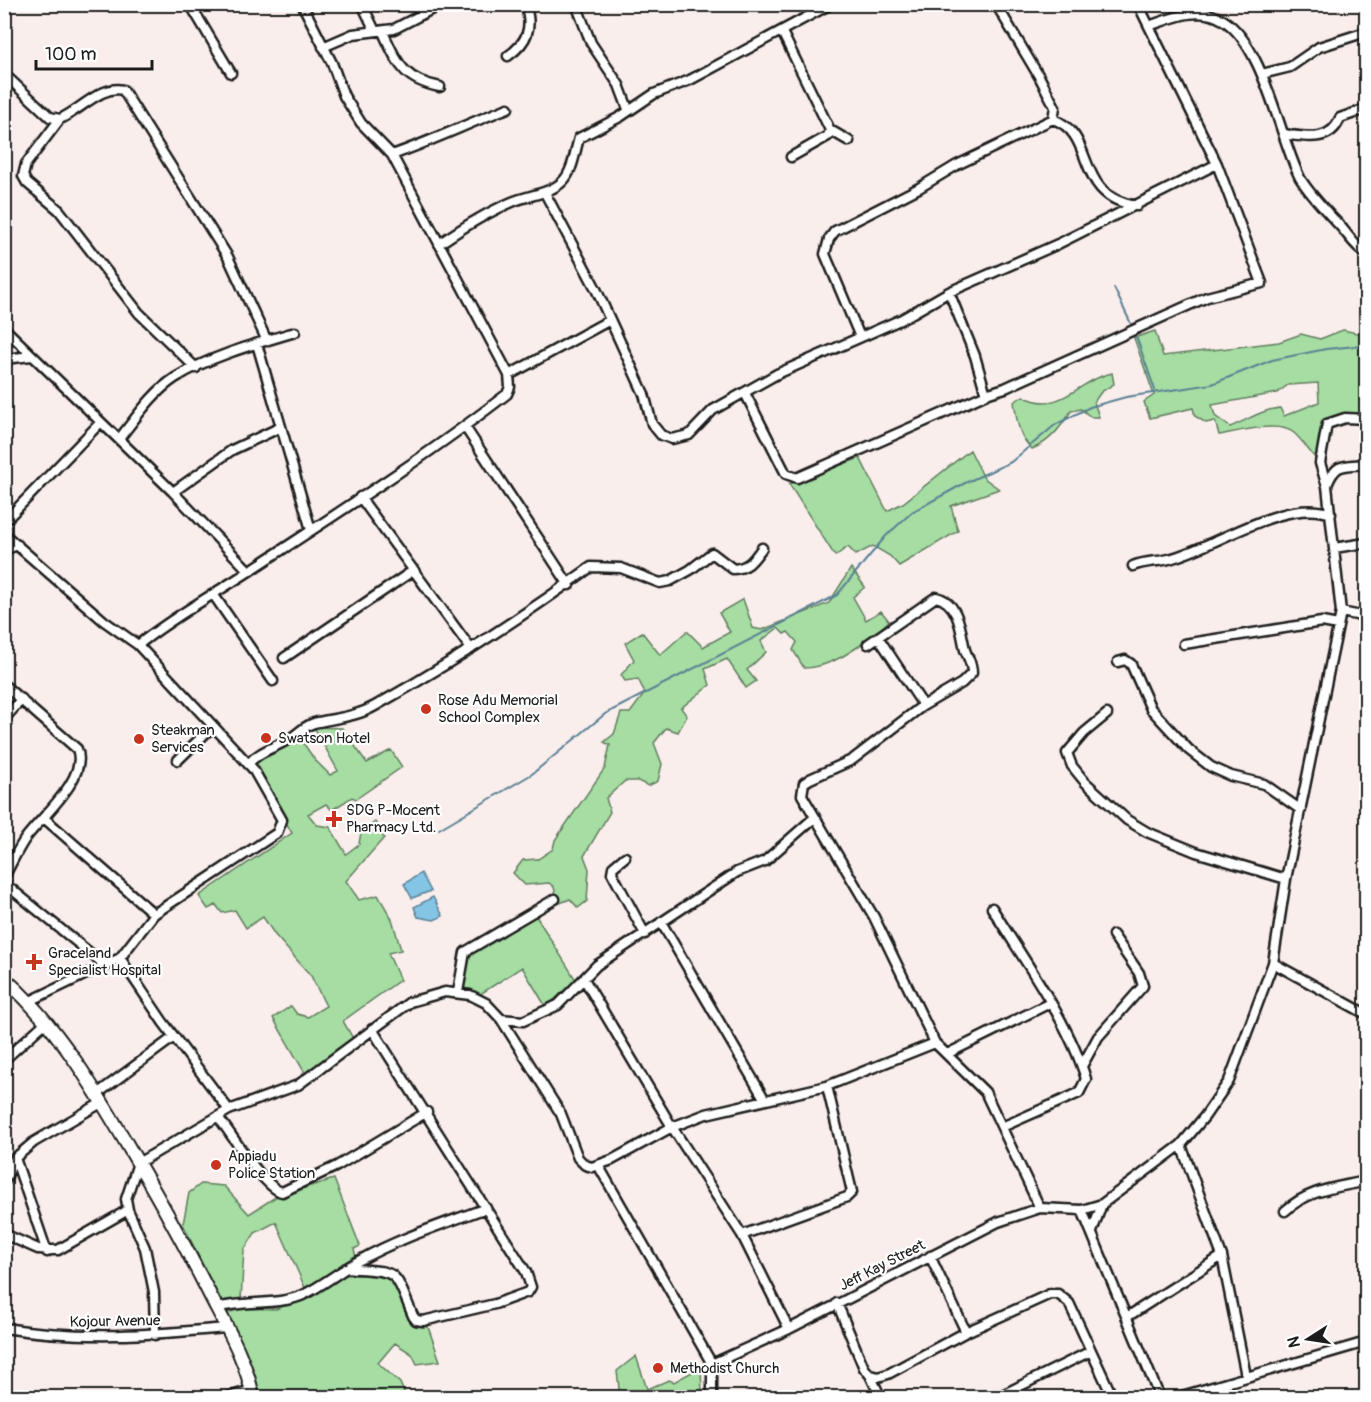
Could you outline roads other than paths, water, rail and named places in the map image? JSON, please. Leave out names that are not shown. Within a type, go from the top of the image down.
[{"type":"street","points":[[190,4],[231,73]]},
{"type":"street","points":[[138,645],[178,615],[249,571],[465,427],[507,394],[510,387],[508,375],[392,155],[361,123],[344,96],[302,4]]},
{"type":"street","points":[[362,4],[402,70],[423,84],[440,87]]},
{"type":"street","points":[[322,47],[353,34],[379,32],[442,4]]},
{"type":"street","points":[[508,56],[517,49],[530,32],[530,18],[525,4]]},
{"type":"street","points":[[576,4],[591,44],[619,85],[628,109]]},
{"type":"street","points":[[439,244],[461,228],[510,203],[545,193],[562,183],[569,174],[579,138],[620,117],[628,109],[654,94],[690,80],[831,4]]},
{"type":"street","points":[[996,4],[1055,106],[1053,119]]},
{"type":"street","points":[[744,393],[786,474],[797,478],[1208,297],[1262,283],[1217,164],[1138,4]]},
{"type":"street","points":[[1149,26],[1184,14],[1202,13],[1222,19],[1238,33],[1262,74],[1302,181],[1366,253]]},
{"type":"street","points":[[782,32],[830,130],[849,141]]},
{"type":"street","points":[[1262,74],[1290,67],[1319,46],[1366,32]]},
{"type":"street","points":[[4,74],[50,117],[60,118],[72,114],[104,92],[115,88],[123,90],[228,257],[267,341]]},
{"type":"street","points":[[392,155],[448,135],[471,121],[508,108]]},
{"type":"street","points":[[1284,134],[1311,138],[1328,134],[1336,129],[1340,118],[1366,109]]},
{"type":"street","points":[[60,118],[26,164],[23,176],[27,183],[59,210],[139,313],[196,368]]},
{"type":"street","points":[[860,337],[825,254],[829,239],[835,231],[919,188],[957,165],[1053,119],[1066,123],[1079,145],[1093,181],[1107,195],[1121,204],[1137,206]]},
{"type":"street","points":[[791,157],[818,143],[828,136],[830,130]]},
{"type":"street","points":[[545,193],[610,320],[644,394],[652,424],[661,435],[672,439],[688,435],[713,410],[798,363],[838,349],[902,319],[949,292],[1137,206],[1217,164]]},
{"type":"street","points":[[949,292],[975,356],[985,391],[989,393]]},
{"type":"street","points":[[508,375],[610,320]]},
{"type":"street","points":[[4,328],[173,492],[249,571]]},
{"type":"street","points":[[119,439],[151,400],[174,379],[257,344],[295,332]]},
{"type":"street","points":[[257,344],[310,530]]},
{"type":"street","points":[[4,359],[32,356]]},
{"type":"street","points":[[1092,1232],[1102,1204],[1180,1145],[1205,1116],[1229,1081],[1273,963],[1286,879],[1341,612],[1331,514],[1327,486],[1320,463],[1327,424],[1345,418],[1366,419]]},
{"type":"street","points":[[4,522],[100,423]]},
{"type":"street","points":[[173,492],[232,450],[281,427]]},
{"type":"street","points":[[465,427],[569,585]]},
{"type":"street","points":[[1327,486],[1332,473],[1338,466],[1366,464]]},
{"type":"street","points":[[360,497],[471,649]]},
{"type":"street","points":[[1133,566],[1170,559],[1242,529],[1290,513],[1312,509],[1331,514]]},
{"type":"street","points":[[4,534],[104,621],[138,645],[248,764],[282,820],[277,833],[154,914],[120,958],[30,1001]]},
{"type":"street","points":[[1334,548],[1366,543]]},
{"type":"street","points":[[4,550],[18,545]]},
{"type":"street","points":[[248,764],[260,753],[293,737],[305,726],[345,718],[373,708],[471,649],[569,585],[591,567],[599,566],[639,573],[652,582],[670,581],[712,553],[734,569],[748,567],[762,548]]},
{"type":"street","points":[[284,658],[414,570]]},
{"type":"street","points":[[213,594],[273,681]]},
{"type":"street","points":[[868,644],[931,598],[943,599],[949,604],[959,621],[972,664],[972,673],[962,683],[923,705],[852,760],[804,783],[802,795],[874,917],[935,1043],[985,1092],[1040,1208]]},
{"type":"street","points":[[1341,612],[1366,617]]},
{"type":"street","points":[[1184,645],[1322,622],[1338,625]]},
{"type":"street","points":[[878,637],[923,705]]},
{"type":"street","points":[[1118,662],[1125,660],[1131,664],[1151,709],[1189,750],[1211,766],[1231,776],[1264,783],[1301,810]]},
{"type":"street","points":[[4,685],[77,749],[80,757],[78,767],[66,791],[25,840],[4,876]]},
{"type":"street","points":[[4,719],[22,699]]},
{"type":"street","points":[[1107,714],[1084,733],[1066,753],[1076,771],[1102,799],[1147,832],[1196,852],[1286,879]]},
{"type":"street","points":[[178,760],[213,726]]},
{"type":"street","points":[[44,818],[154,914]]},
{"type":"street","points":[[501,1019],[524,1021],[540,1016],[558,1005],[597,965],[737,872],[765,861],[814,818]]},
{"type":"street","points":[[625,857],[613,867],[612,873],[645,934]]},
{"type":"street","points":[[4,883],[106,966]]},
{"type":"street","points":[[458,992],[465,952],[555,899]]},
{"type":"street","points":[[992,908],[1050,1003],[1082,1066],[1086,1079],[1079,1093],[1002,1127]]},
{"type":"street","points":[[661,922],[765,1100]]},
{"type":"street","points":[[1082,1066],[1098,1037],[1143,986],[1139,973],[1113,935]]},
{"type":"street","points":[[120,958],[174,1037],[229,1110]]},
{"type":"street","points":[[1273,963],[1366,1014]]},
{"type":"street","points":[[4,978],[30,1001],[46,1021],[100,1098],[169,1213],[244,1365],[252,1394],[225,1398]]},
{"type":"street","points":[[584,980],[672,1127],[742,1235],[789,1329]]},
{"type":"street","points":[[154,1335],[154,1292],[145,1248],[128,1210],[126,1198],[138,1163],[229,1110],[298,1085],[410,1002],[425,996],[458,992],[486,1003],[501,1019],[561,1114],[578,1158],[585,1165],[598,1165],[672,1127],[715,1111],[827,1086],[935,1043]]},
{"type":"street","points":[[947,1054],[1050,1003]]},
{"type":"street","points":[[4,1060],[46,1021]]},
{"type":"street","points":[[345,1268],[393,1274],[399,1279],[413,1316],[423,1321],[495,1304],[528,1292],[531,1287],[526,1272],[427,1112],[372,1029]]},
{"type":"street","points":[[4,1182],[15,1158],[34,1142],[100,1098],[174,1037]]},
{"type":"street","points":[[742,1235],[847,1197],[852,1192],[827,1086]]},
{"type":"street","points":[[218,1117],[262,1175],[275,1189],[282,1192],[337,1166],[427,1112]]},
{"type":"street","points":[[1180,1145],[1222,1256],[1246,1376]]},
{"type":"street","points":[[15,1158],[47,1252]]},
{"type":"street","points":[[598,1165],[712,1364],[712,1398]]},
{"type":"street","points":[[1286,1211],[1299,1198],[1366,1181]]},
{"type":"street","name":"Jeff Kay Street","points":[[712,1364],[789,1329],[998,1222],[1040,1208],[1082,1210],[1102,1204]]},
{"type":"street","points":[[217,1308],[242,1302],[282,1301],[302,1295],[345,1268],[415,1233],[486,1208]]},
{"type":"street","points":[[4,1234],[47,1252],[58,1250],[88,1235],[128,1210]]},
{"type":"street","points":[[1082,1210],[1160,1398]]},
{"type":"street","points":[[930,1256],[966,1332]]},
{"type":"street","points":[[1127,1317],[1222,1256]]},
{"type":"street","points":[[870,1375],[878,1377],[888,1374],[966,1332],[1050,1294],[1058,1294],[1069,1303],[1113,1398]]},
{"type":"street","points":[[837,1303],[864,1368],[881,1398]]},
{"type":"street","name":"Kojour Avenue","points":[[4,1328],[42,1334],[99,1338],[226,1328]]},
{"type":"street","points":[[1175,1398],[1366,1341]]},
{"type":"street","points":[[996,1398],[1091,1351]]},
{"type":"water","points":[[421,873],[431,891],[412,898],[404,884]]},
{"type":"water","points":[[433,897],[443,916],[434,920],[418,917],[414,907]]},
{"type":"waterway","points":[[1114,288],[1133,328]]},
{"type":"waterway","points":[[1137,339],[1155,390]]},
{"type":"waterway","points":[[439,829],[532,774],[605,714],[837,595],[886,536],[912,512],[965,483],[1011,462],[1055,425],[1090,407],[1126,397],[1212,384],[1272,360],[1326,349],[1356,346],[1366,349]]},
{"type":"place","name":"Rose Adu Memorial School Complex","points":[[426,709]]},
{"type":"place","name":"Swatson Hotel","points":[[266,738]]},
{"type":"place","name":"Steakman Services","points":[[139,739]]},
{"type":"place","name":"SDG P-Mocent Pharmacy Ltd.","points":[[334,819]]},
{"type":"place","name":"Graceland Specialist Hospital","points":[[34,962]]},
{"type":"place","name":"Appiadu Police Station","points":[[216,1165]]},
{"type":"place","name":"Methodist Church","points":[[658,1368]]}]
